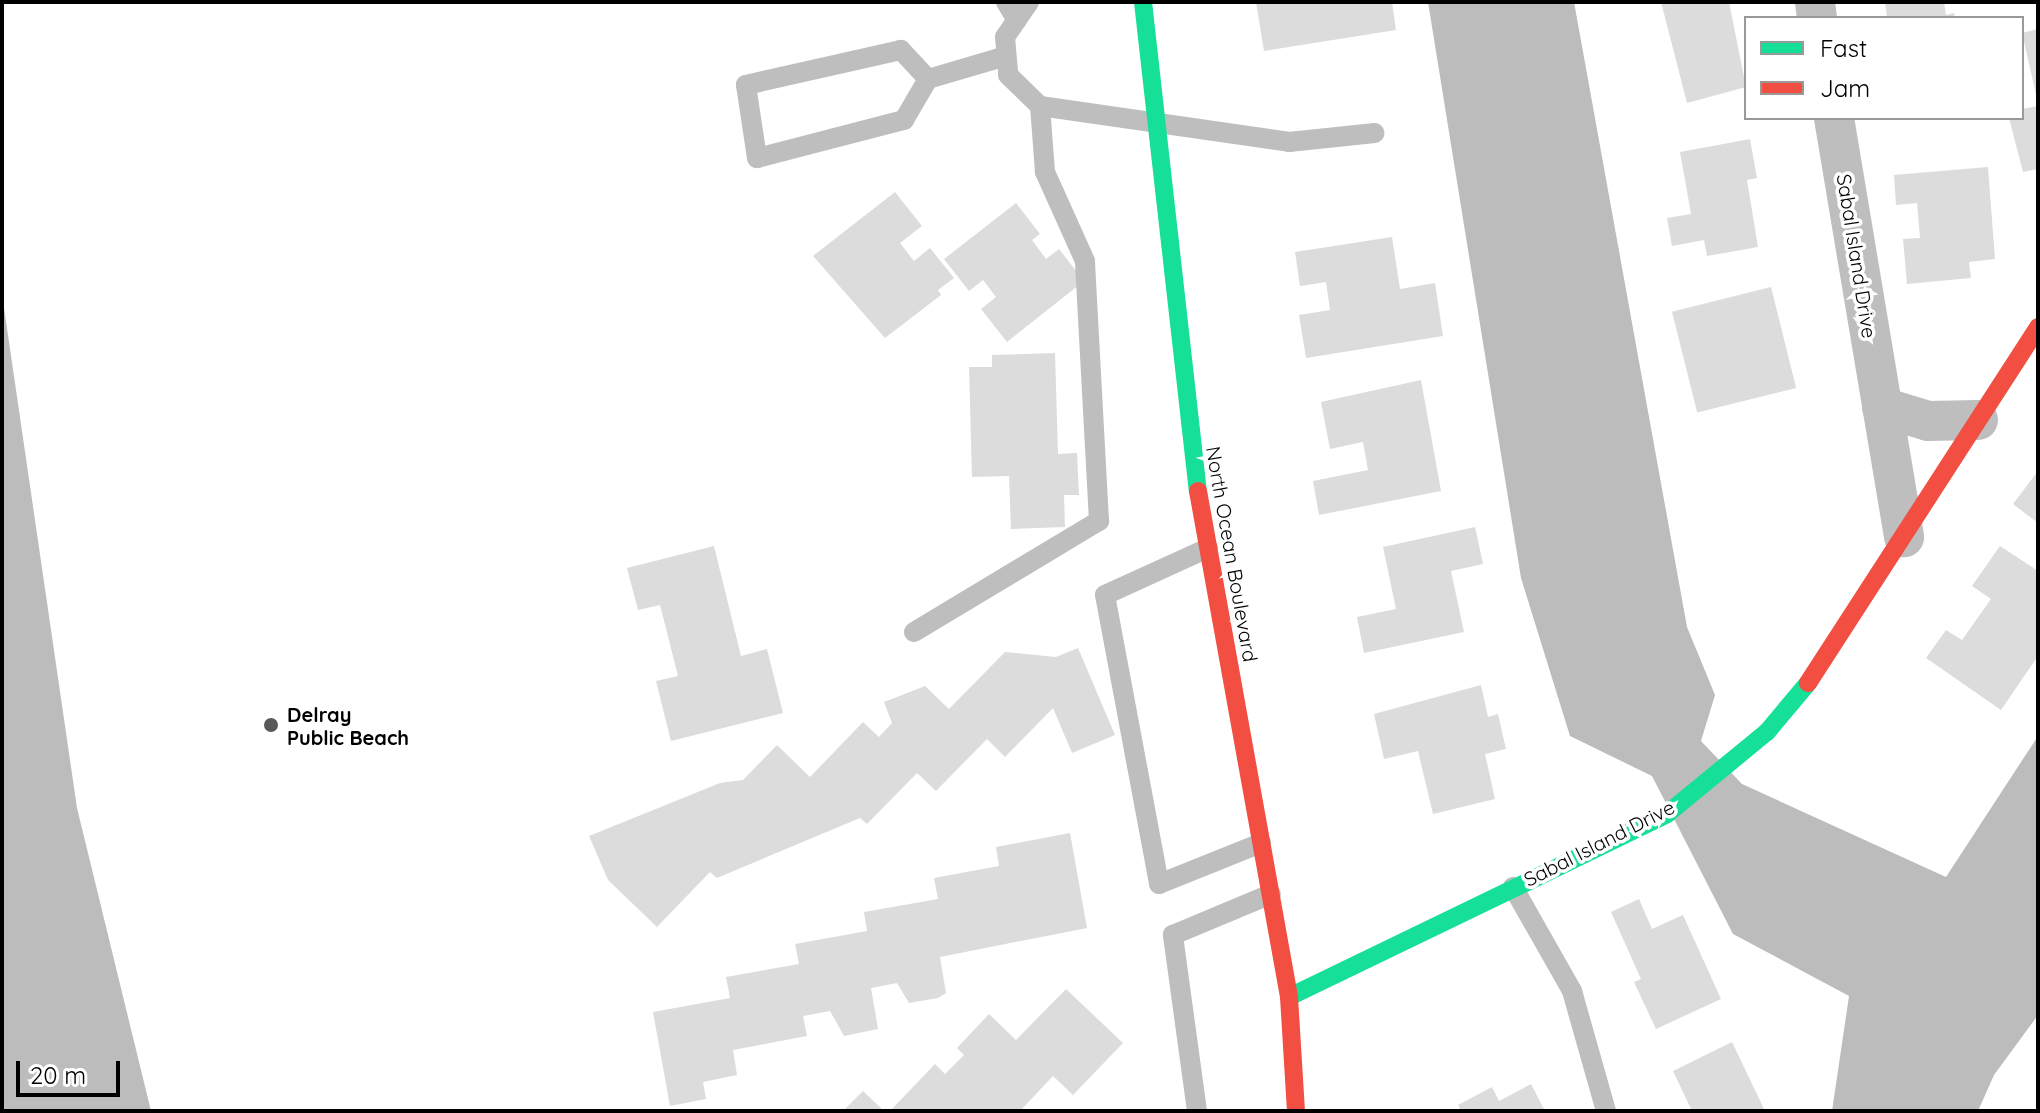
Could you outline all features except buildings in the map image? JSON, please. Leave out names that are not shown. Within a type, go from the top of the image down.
[{"type":"main road","name":"North Ocean Boulevard","points":[[1143,2],[1191,452],[1289,997],[1296,1111]]},
{"type":"main road","name":"Sabal Island Drive","points":[[1289,997],[1667,814],[1767,732],[1806,686],[2038,327]]},
{"type":"street","name":"Sabal Island Drive","points":[[1834,120],[1904,537]]},
{"type":"street","points":[[1882,407],[1928,421],[1978,420]]},
{"type":"lane","points":[[1029,2],[1012,11],[1005,37],[1008,75],[1040,106],[1155,120],[1289,142],[1375,133]]},
{"type":"lane","points":[[928,79],[901,50],[746,85],[757,158],[904,120],[928,79],[1006,56]]},
{"type":"lane","points":[[914,632],[1099,521],[1085,261],[1045,172],[1040,106]]},
{"type":"lane","points":[[1208,548],[1105,595],[1159,884],[1261,843]]},
{"type":"lane","points":[[1513,887],[1572,991],[1606,1111]]},
{"type":"lane","points":[[1197,1111],[1173,935],[1271,894]]},
{"type":"shaded area","points":[[1428,2],[1574,2],[1687,627],[1715,695],[1701,741],[1742,784],[1946,877],[2038,736],[2038,1015],[1994,1075],[1978,1111],[1832,1111],[1849,996],[1733,934],[1652,776],[1570,736],[1521,578]]},
{"type":"shaded area","points":[[2,294],[77,808],[151,1111],[2,1111]]},
{"type":"traffic: fast","points":[[1143,2],[1198,491]]},
{"type":"traffic: fast","points":[[1289,997],[1667,814],[1767,732],[1808,683]]},
{"type":"traffic: jam","points":[[1808,683],[2038,327]]},
{"type":"traffic: jam","points":[[1198,491],[1289,997],[1296,1111]]},
{"type":"place","name":"Delray Public Beach","points":[[271,725]]}]
